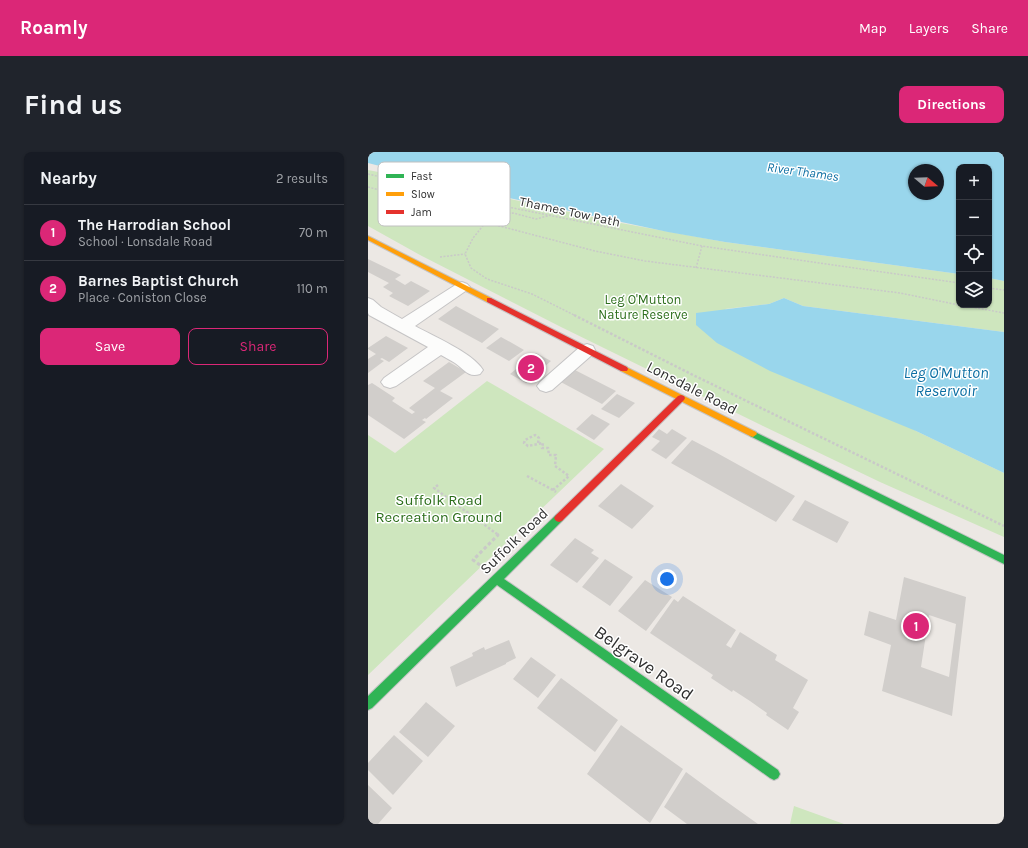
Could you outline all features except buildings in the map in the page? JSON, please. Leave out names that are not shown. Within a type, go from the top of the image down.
[{"type":"main road","name":"Lonsdale Road","points":[[368,238],[681,398],[1004,560]]},
{"type":"main road","name":"Suffolk Road","points":[[368,704],[681,398]]},
{"type":"main road","name":"Belgrave Road","points":[[496,579],[774,774]]},
{"type":"street","points":[[403,326],[462,287]]},
{"type":"street","points":[[368,303],[376,311],[461,359],[474,370]]},
{"type":"street","points":[[390,382],[440,347]]},
{"type":"street","points":[[546,386],[587,350]]},
{"type":"path","name":"Thames Tow Path","points":[[368,174],[378,176]]},
{"type":"path","points":[[368,187],[378,190]]},
{"type":"path","name":"Thames Tow Path","points":[[510,207],[722,250],[956,283]]},
{"type":"path","points":[[510,213],[536,219],[551,215]]},
{"type":"path","points":[[483,226],[473,236],[465,254],[471,268],[487,279],[532,294],[693,375],[1004,526]]},
{"type":"path","points":[[500,226],[617,256],[696,268],[900,293],[956,304]]},
{"type":"path","points":[[696,268],[702,246]]},
{"type":"path","points":[[451,255],[465,254]]},
{"type":"path","points":[[992,288],[1004,290]]},
{"type":"path","points":[[976,308],[1004,313]]},
{"type":"path","points":[[535,435],[539,438],[538,442],[533,446],[528,446],[524,443],[525,440],[535,435]]},
{"type":"path","points":[[538,442],[543,443],[542,448],[548,448],[549,455],[556,455],[555,466],[569,476],[553,490]]},
{"type":"path","points":[[527,476],[574,503]]},
{"type":"path","points":[[438,485],[434,488],[498,535],[473,560],[496,579]]},
{"type":"green space","name":"Leg O'Mutton Nature Reserve","points":[[368,170],[378,172],[378,226],[510,226],[510,199],[610,221],[725,242],[956,274],[956,308],[992,308],[992,279],[1004,281],[1004,332],[803,306],[784,298],[769,304],[725,309],[916,431],[1004,473],[1004,537],[880,482],[761,425],[561,327],[420,255],[368,226]]},
{"type":"green space","name":"Suffolk Road Recreation Ground","points":[[487,381],[604,449],[368,675],[368,435],[395,453]]},
{"type":"green space","points":[[794,806],[844,824],[790,824]]},
{"type":"water","name":"River Thames","points":[[368,152],[1004,152],[1004,281],[992,279],[992,164],[956,164],[956,274],[725,242],[668,232],[510,198],[510,162],[378,162],[378,166],[368,163]]},
{"type":"water","name":"Leg O'Mutton Reservoir","points":[[784,298],[803,306],[1004,332],[1004,473],[916,431],[770,371],[717,343],[696,325],[696,313],[769,304]]},
{"type":"traffic: fast","points":[[753,434],[1004,560]]},
{"type":"traffic: fast","points":[[368,704],[559,518]]},
{"type":"traffic: fast","points":[[496,579],[774,774]]},
{"type":"traffic: slow","points":[[368,238],[489,300]]},
{"type":"traffic: slow","points":[[624,369],[753,434]]},
{"type":"traffic: jam","points":[[489,300],[624,369]]},
{"type":"traffic: jam","points":[[559,518],[681,398]]},
{"type":"place","name":"Barnes Baptist Church","points":[[531,368]]},
{"type":"place","name":"The Harrodian School","points":[[916,626]]}]
